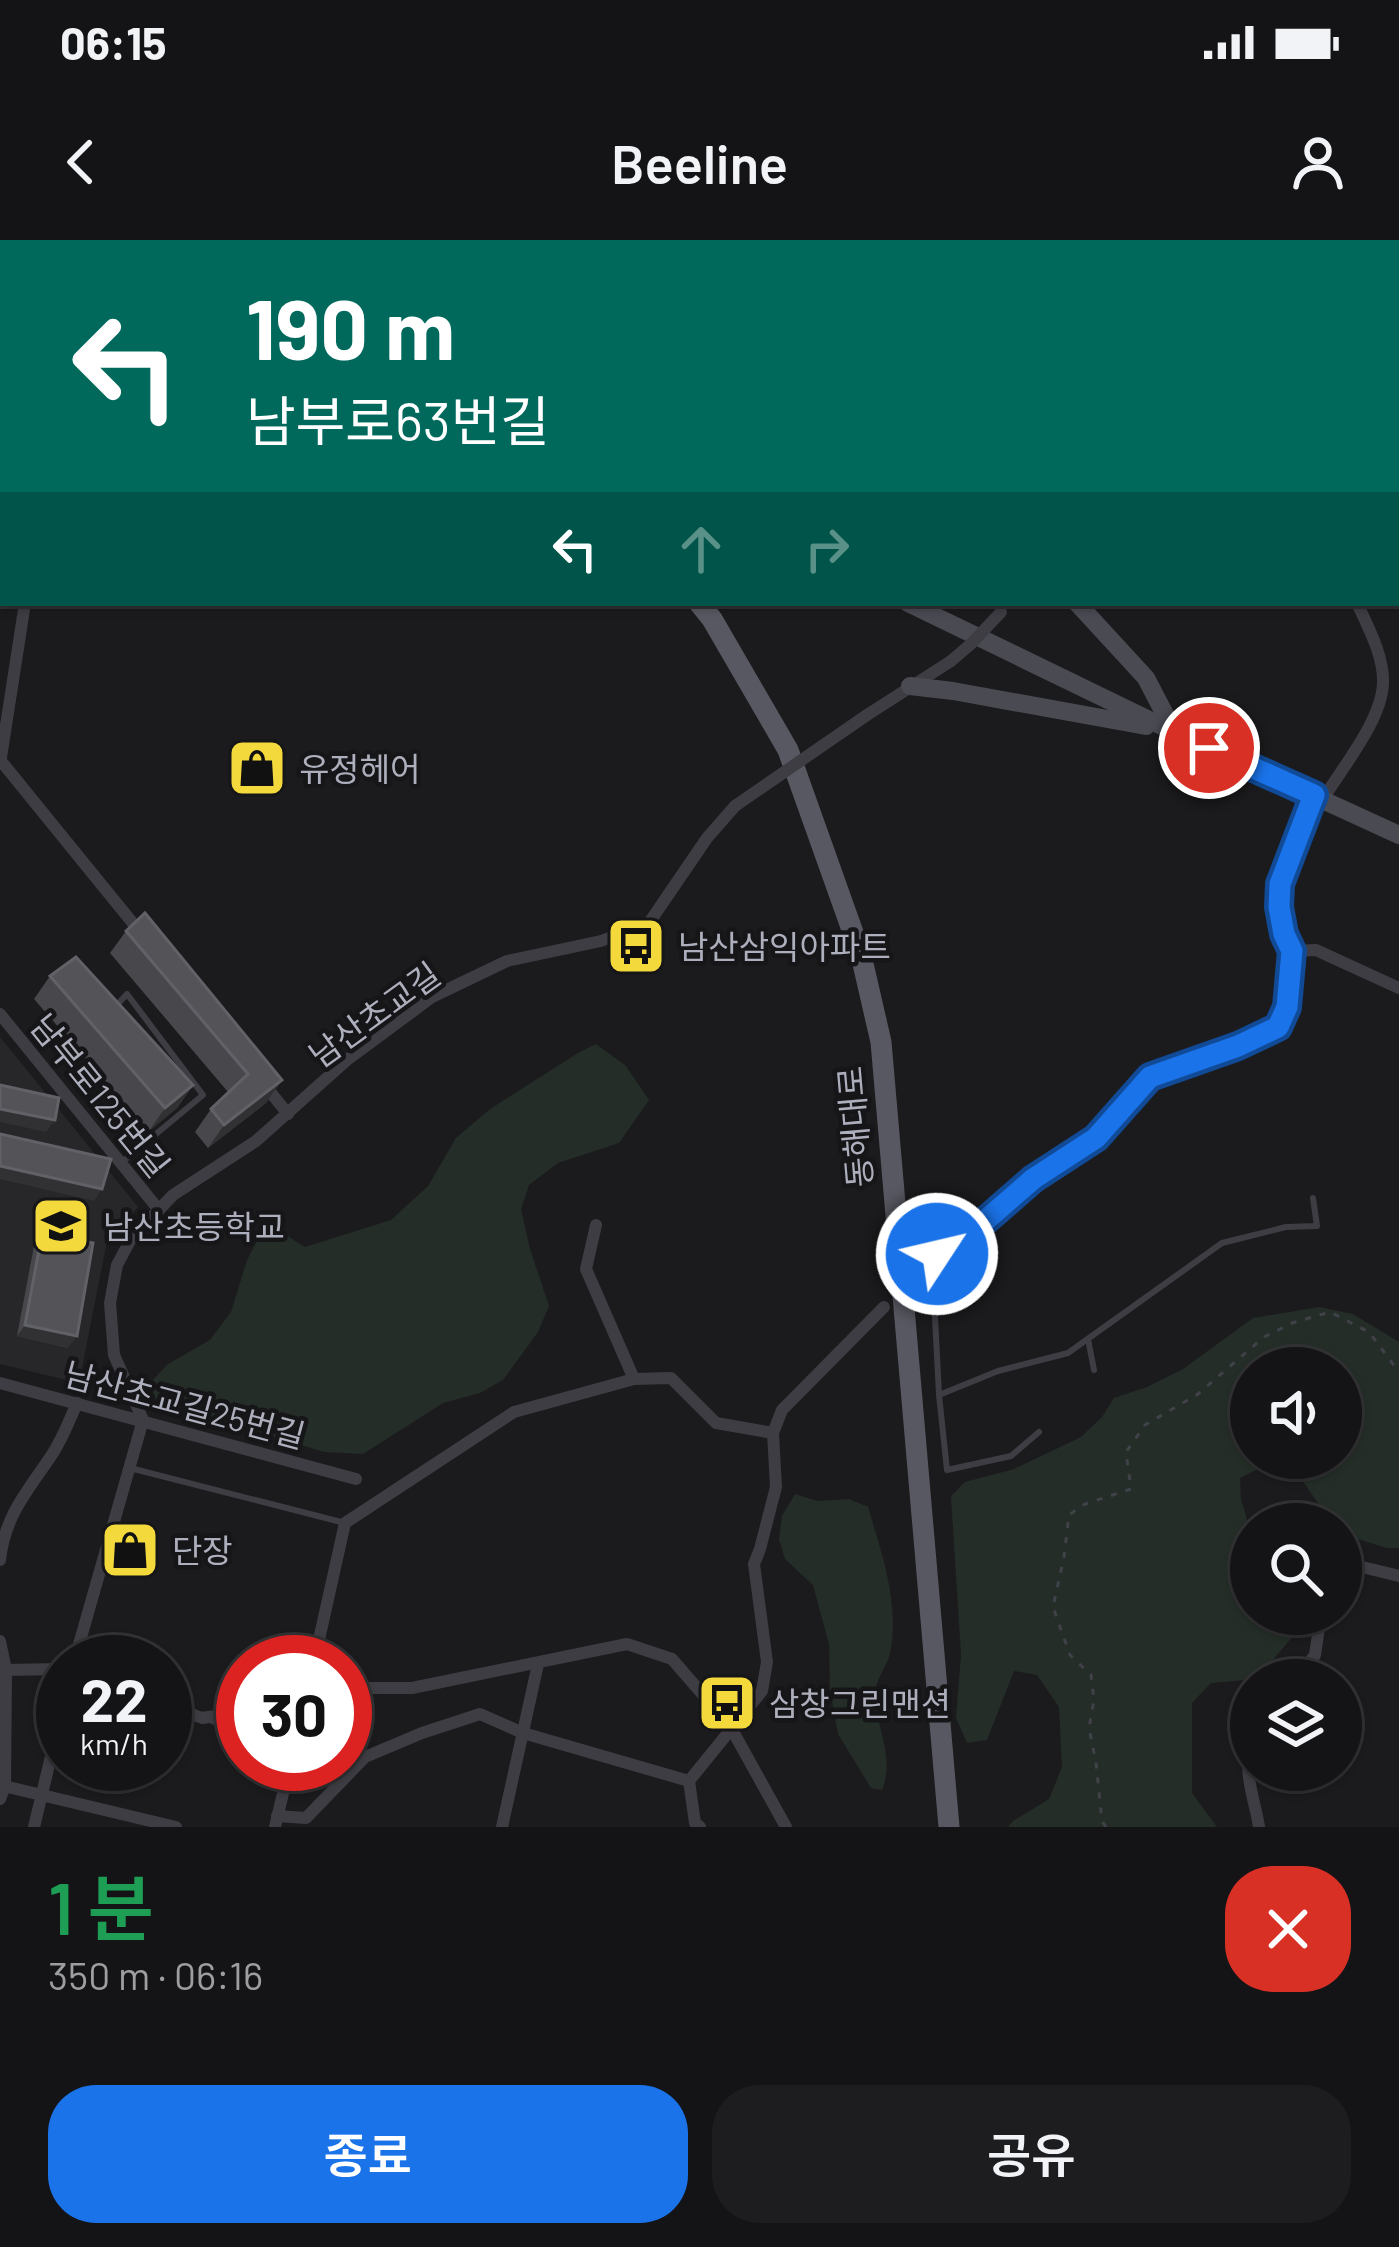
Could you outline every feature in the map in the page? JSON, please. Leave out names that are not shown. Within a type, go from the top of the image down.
[{"type":"main road","name":"동해대로","points":[[708,608],[788,750],[861,955],[880,1042],[949,1827]]},
{"type":"street","points":[[25,606],[0,763],[152,946]]},
{"type":"street","points":[[914,606],[1399,835]]},
{"type":"street","points":[[1080,606],[1146,679],[1174,732]]},
{"type":"street","points":[[914,1277],[1033,1179],[1096,1138],[1150,1077],[1278,1027],[1287,1007],[1292,951],[1279,907],[1280,884],[1319,797],[1375,716],[1383,683],[1375,640],[1359,606]]},
{"type":"street","name":"남산초교길","points":[[143,1420],[114,1355],[110,1304],[117,1265],[131,1239],[173,1195],[256,1141],[347,1060],[432,997],[508,961],[601,940],[649,922],[735,806],[951,661],[1004,608]]},
{"type":"street","points":[[910,686],[1174,732]]},
{"type":"street","points":[[1292,951],[1316,950],[1399,988]]},
{"type":"street","name":"남부로125번길","points":[[0,1014],[159,1210]]},
{"type":"street","points":[[257,1076],[288,1114]]},
{"type":"street","points":[[596,1225],[586,1269],[634,1379]]},
{"type":"street","points":[[700,1827],[695,1823],[689,1780],[762,1691],[767,1662],[754,1564],[776,1487],[773,1433],[782,1410],[884,1307]]},
{"type":"street","points":[[320,1635],[345,1522],[514,1412],[634,1379],[671,1378],[716,1423],[773,1433]]},
{"type":"street","name":"남산초교길25번길","points":[[0,1383],[356,1479]]},
{"type":"street","points":[[0,1560],[3,1534],[26,1489],[54,1452],[77,1403]]},
{"type":"street","points":[[82,1635],[143,1420]]},
{"type":"street","points":[[1362,1567],[1399,1576]]},
{"type":"street","points":[[0,1641],[2,1790],[176,1827]]},
{"type":"street","points":[[372,1688],[412,1688],[627,1644],[671,1659],[730,1726],[786,1827]]},
{"type":"street","points":[[502,1827],[538,1664]]},
{"type":"street","points":[[3,1670],[36,1670]]},
{"type":"street","points":[[192,1714],[216,1716]]},
{"type":"street","points":[[283,1791],[276,1821],[306,1819],[365,1756],[480,1714],[524,1733],[689,1780]]},
{"type":"street","points":[[34,1827],[42,1791]]},
{"type":"street","points":[[1250,1791],[1259,1827]]},
{"type":"lane","points":[[105,1017],[127,994],[203,1095],[121,1163]]},
{"type":"lane","points":[[939,1394],[998,1371],[1068,1354],[1222,1243],[1286,1227],[1317,1226],[1313,1198]]},
{"type":"lane","points":[[937,1254],[935,1317],[947,1470],[1010,1456],[1039,1432]]},
{"type":"lane","points":[[1088,1339],[1094,1370]]},
{"type":"lane","points":[[130,1468],[345,1522]]},
{"type":"lane","points":[[202,1718],[216,1723]]},
{"type":"path","points":[[1106,1827],[1089,1729],[1094,1700],[1091,1675],[1070,1655],[1053,1607],[1070,1515],[1085,1504],[1131,1489],[1126,1452],[1145,1425],[1198,1394],[1264,1336],[1292,1323],[1330,1312],[1369,1332],[1399,1372]]},
{"type":"shaded area","name":"남산초등학교","points":[[0,1037],[138,1207],[106,1246],[79,1383],[0,1364]]},
{"type":"shaded area","points":[[596,1044],[626,1066],[649,1100],[619,1143],[558,1163],[529,1185],[521,1209],[549,1306],[538,1332],[503,1380],[480,1393],[443,1403],[363,1454],[324,1452],[157,1400],[148,1385],[168,1364],[210,1340],[231,1312],[256,1243],[275,1228],[305,1247],[391,1220],[428,1186],[456,1138],[490,1109]]},
{"type":"shaded area","points":[[1319,1307],[1353,1314],[1399,1342],[1399,1548],[1362,1540],[1362,1503],[1318,1503],[1301,1479],[1362,1479],[1362,1347],[1230,1347],[1230,1479],[1240,1479],[1242,1503],[1230,1503],[1230,1635],[1294,1635],[1274,1659],[1230,1659],[1230,1681],[1211,1683],[1192,1703],[1192,1793],[1217,1827],[1008,1827],[1049,1799],[1062,1767],[1059,1707],[1037,1675],[1014,1671],[987,1740],[967,1743],[956,1718],[961,1655],[951,1496],[965,1482],[1014,1469],[1081,1437],[1114,1398],[1183,1369],[1253,1318]]},
{"type":"shaded area","points":[[795,1494],[817,1501],[849,1499],[868,1507],[879,1543],[893,1617],[890,1654],[875,1700],[887,1764],[882,1790],[871,1788],[838,1734],[829,1644],[813,1585],[785,1559],[779,1539],[782,1516]]},
{"type":"building","points":[[145,913],[282,1080],[224,1125],[211,1109],[248,1074],[126,931]]},
{"type":"building","points":[[76,957],[193,1085],[165,1108],[50,976]]},
{"type":"building","points":[[0,1085],[59,1098],[55,1120],[0,1109]]},
{"type":"building","points":[[0,1134],[111,1159],[102,1189],[0,1166]]},
{"type":"building","points":[[42,1234],[93,1243],[77,1336],[25,1325]]},
{"type":"place","name":"유정헤어","points":[[257,768]]},
{"type":"place","name":"남산삼익아파트","points":[[636,946]]},
{"type":"place","name":"남산초등학교","points":[[61,1226]]},
{"type":"place","name":"단장","points":[[130,1550]]},
{"type":"place","name":"삼창그린맨션","points":[[727,1703]]},
{"type":"route","points":[[937,1254],[970,1234],[1033,1179],[1096,1138],[1150,1077],[1278,1027],[1287,1007],[1292,951],[1279,907],[1280,884],[1314,795],[1209,748]]}]
